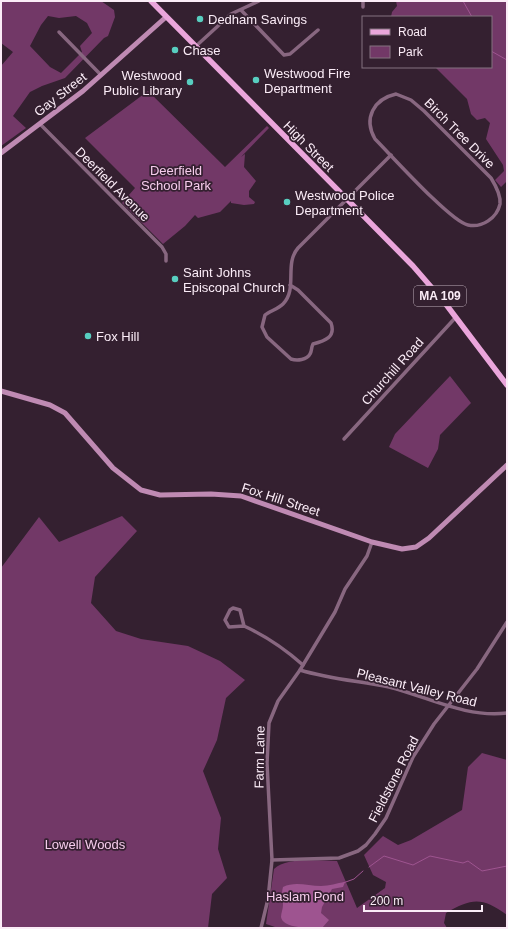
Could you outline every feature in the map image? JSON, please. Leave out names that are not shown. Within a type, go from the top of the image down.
[{"type":"main road","name":"High Street","points":[[151,1],[413,266],[456,317],[507,385]]},
{"type":"street","points":[[195,47],[223,20],[257,1]]},
{"type":"street","points":[[363,1],[363,7]]},
{"type":"street","points":[[241,10],[284,55],[290,54],[318,30]]},
{"type":"street","name":"Gay Street","points":[[1,153],[101,75],[166,17]]},
{"type":"street","points":[[59,32],[101,75]]},
{"type":"street","name":"Birch Tree Drive","points":[[396,94],[411,100],[424,111],[491,178],[499,196],[500,204],[496,214],[479,226],[459,222],[391,155],[375,139],[370,131],[369,119],[373,107],[387,96],[396,94]]},
{"type":"street","name":"Deerfield Avenue","points":[[40,124],[162,247],[166,254],[166,261]]},
{"type":"street","points":[[290,285],[298,290],[331,323],[333,328],[332,333],[323,342],[313,344],[310,354],[307,357],[296,360],[291,359],[268,337],[262,327],[265,315],[280,307],[286,300],[290,285],[290,263],[295,251],[391,155]]},
{"type":"street","name":"Churchill Road","points":[[344,439],[456,317]]},
{"type":"street","name":"Fox Hill Street","points":[[1,391],[50,406],[65,413],[113,468],[141,490],[160,495],[211,494],[241,496],[372,542],[402,549],[416,547],[430,538],[507,465]]},
{"type":"street","name":"Farm Lane","points":[[261,928],[268,899],[272,860],[267,771],[268,723],[278,701],[300,670],[335,612],[345,589],[368,556],[372,542]]},
{"type":"street","points":[[244,626],[240,610],[233,608],[230,610],[225,620],[229,628],[244,626],[257,632],[290,653],[303,665]]},
{"type":"street","name":"Fieldstone Road","points":[[272,860],[339,858],[350,855],[366,845],[386,818],[413,757],[434,724],[477,669],[507,622]]},
{"type":"street","name":"Pleasant Valley Road","points":[[300,670],[389,688],[466,711],[507,713]]},
{"type":"green space","points":[[1,1],[101,1],[114,10],[115,17],[108,36],[104,38],[65,78],[30,92],[13,116],[26,128],[1,146],[1,66],[13,52],[1,43]],"holes":[[[48,16],[59,18],[76,16],[87,23],[92,33],[80,46],[82,52],[61,73],[50,67],[30,46],[41,25]]]},
{"type":"green space","points":[[396,1],[507,1],[507,181],[501,187],[495,180],[504,171],[503,165],[486,139],[490,123],[485,118],[477,120],[471,114],[467,99],[436,68],[492,68],[492,16],[391,16],[392,12],[397,6]]},
{"type":"green space","name":"Deerfield School Park","points":[[148,91],[225,167],[267,126],[269,128],[241,157],[245,154],[244,167],[256,181],[249,191],[249,197],[255,202],[254,204],[244,205],[231,203],[231,201],[220,212],[198,218],[195,215],[185,226],[163,244],[122,203],[135,188],[85,138]]},
{"type":"green space","points":[[450,376],[471,403],[440,435],[438,449],[428,468],[389,447],[395,434]]},
{"type":"green space","name":"Lowell Woods","points":[[122,516],[137,531],[95,577],[91,603],[116,631],[141,639],[188,646],[220,661],[245,680],[226,698],[217,740],[203,771],[221,818],[218,849],[227,878],[212,894],[208,928],[1,928],[1,568],[39,517],[59,542]]},
{"type":"green space","name":"Haslam Pond","points":[[482,753],[507,760],[507,915],[491,905],[470,902],[446,913],[444,923],[447,928],[278,928],[266,924],[274,869],[279,865],[304,860],[337,861],[357,908],[385,888],[386,882],[373,875],[364,855],[383,836],[398,845],[411,840],[462,810],[468,767]]},
{"type":"shaded area","points":[[345,882],[343,887],[332,889],[322,907],[321,913],[329,920],[322,928],[292,926],[283,921],[281,917],[283,906],[283,887],[292,884],[324,886]]},
{"type":"waterway","points":[[463,1],[471,16]]},
{"type":"waterway","points":[[492,52],[507,60]]},
{"type":"waterway","points":[[369,867],[384,856],[413,865],[430,856],[463,863],[468,861],[482,871],[507,866]]},
{"type":"waterway","points":[[343,883],[354,879],[363,871]]},
{"type":"place","name":"Dedham Savings","points":[[200,19]]},
{"type":"place","name":"Chase","points":[[175,50]]},
{"type":"place","name":"Westwood Fire Department","points":[[256,80]]},
{"type":"place","name":"Westwood Public Library","points":[[190,82]]},
{"type":"place","name":"Westwood Police Department","points":[[287,202]]},
{"type":"place","name":"Saint Johns Episcopal Church","points":[[175,279]]},
{"type":"place","name":"Fox Hill","points":[[88,336]]}]
